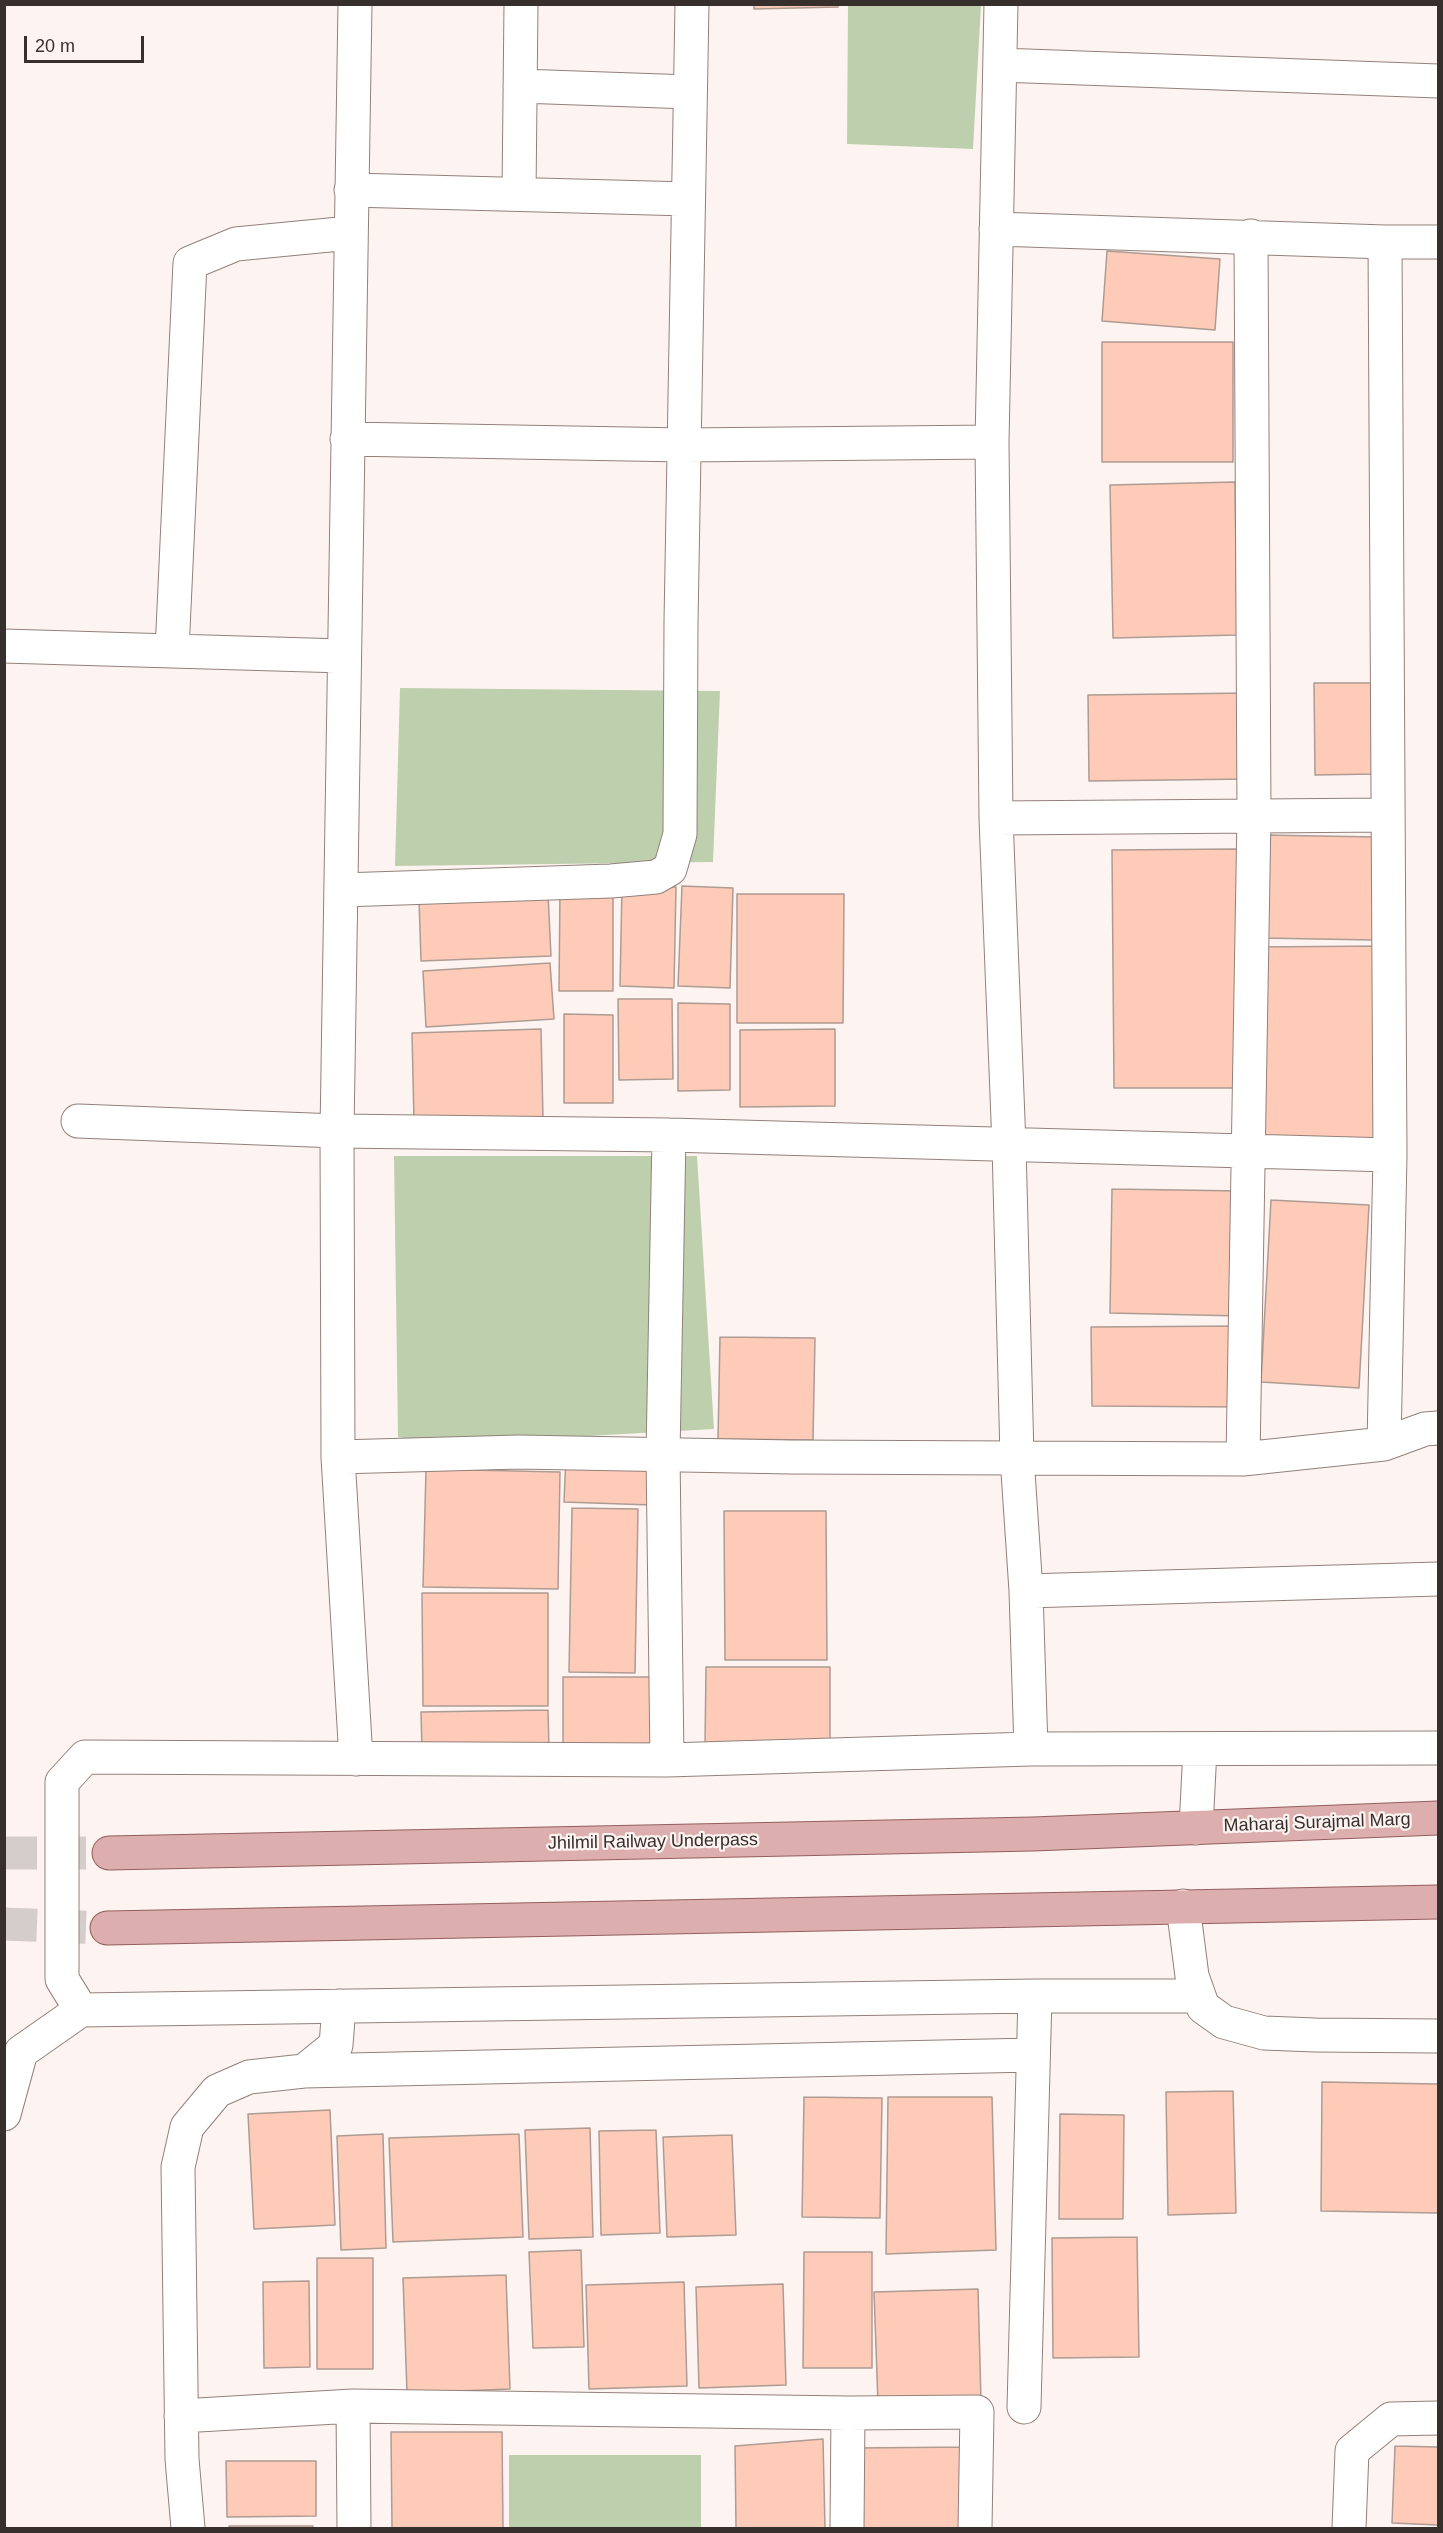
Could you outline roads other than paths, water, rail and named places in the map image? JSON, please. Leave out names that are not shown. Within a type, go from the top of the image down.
[{"type":"main road","name":"Maharaj Surajmal Marg","points":[[1196,1828],[1438,1818]]},
{"type":"main road","name":"Jhilmil Railway Underpass","points":[[109,1853],[1009,1835],[1196,1828]]},
{"type":"main road","points":[[107,1928],[1438,1902]]},
{"type":"street","points":[[355,4],[337,1131],[338,1457],[356,1759]]},
{"type":"street","points":[[519,194],[521,4]]},
{"type":"street","points":[[342,890],[611,881],[656,878],[670,870],[680,834],[692,4]]},
{"type":"street","points":[[1001,4],[993,442],[996,818],[1009,1145],[1017,1457],[1026,1591],[1031,1749]]},
{"type":"street","points":[[1000,65],[1438,81]]},
{"type":"street","points":[[520,86],[690,92]]},
{"type":"street","points":[[351,190],[688,200]]},
{"type":"street","points":[[996,230],[1438,242]]},
{"type":"street","points":[[172,651],[190,263],[236,244],[350,233]]},
{"type":"street","points":[[1243,1459],[1254,815],[1251,236]]},
{"type":"street","points":[[1384,1444],[1390,1155],[1385,242]]},
{"type":"street","points":[[347,439],[684,445],[993,442]]},
{"type":"street","points":[[4,646],[344,656]]},
{"type":"street","points":[[996,818],[1388,815]]},
{"type":"street","points":[[78,1121],[337,1131],[669,1135],[1390,1155]]},
{"type":"street","points":[[667,1760],[663,1454],[669,1135]]},
{"type":"street","points":[[338,1457],[519,1452],[791,1457],[1243,1459],[1384,1444],[1425,1429],[1438,1428]]},
{"type":"street","points":[[1026,1591],[1438,1579]]},
{"type":"street","points":[[81,2010],[62,1979],[62,1782],[85,1757],[667,1760],[1031,1749],[1438,1748]]},
{"type":"street","points":[[1196,1828],[1200,1749]]},
{"type":"street","points":[[1183,1906],[1192,1976],[1199,1996],[1203,2007],[1224,2022],[1264,2033],[1315,2036],[1438,2036]]},
{"type":"street","points":[[4,2114],[21,2052],[81,2010],[1035,1996],[1199,1996]]},
{"type":"street","points":[[1024,2407],[1035,1996]]},
{"type":"street","points":[[304,2071],[336,2045],[339,2006]]},
{"type":"street","points":[[188,2529],[181,2416],[178,2167],[187,2127],[217,2091],[249,2077],[304,2071],[1032,2055]]},
{"type":"street","points":[[181,2416],[353,2406],[848,2413],[977,2412],[975,2529]]},
{"type":"street","points":[[353,2406],[354,2529]]},
{"type":"street","points":[[848,2413],[848,2529]]},
{"type":"street","points":[[1349,2529],[1352,2451],[1391,2419],[1438,2418]]},
{"type":"tunnel","points":[[4,1853],[109,1853]]},
{"type":"tunnel","points":[[4,1924],[107,1928]]}]
